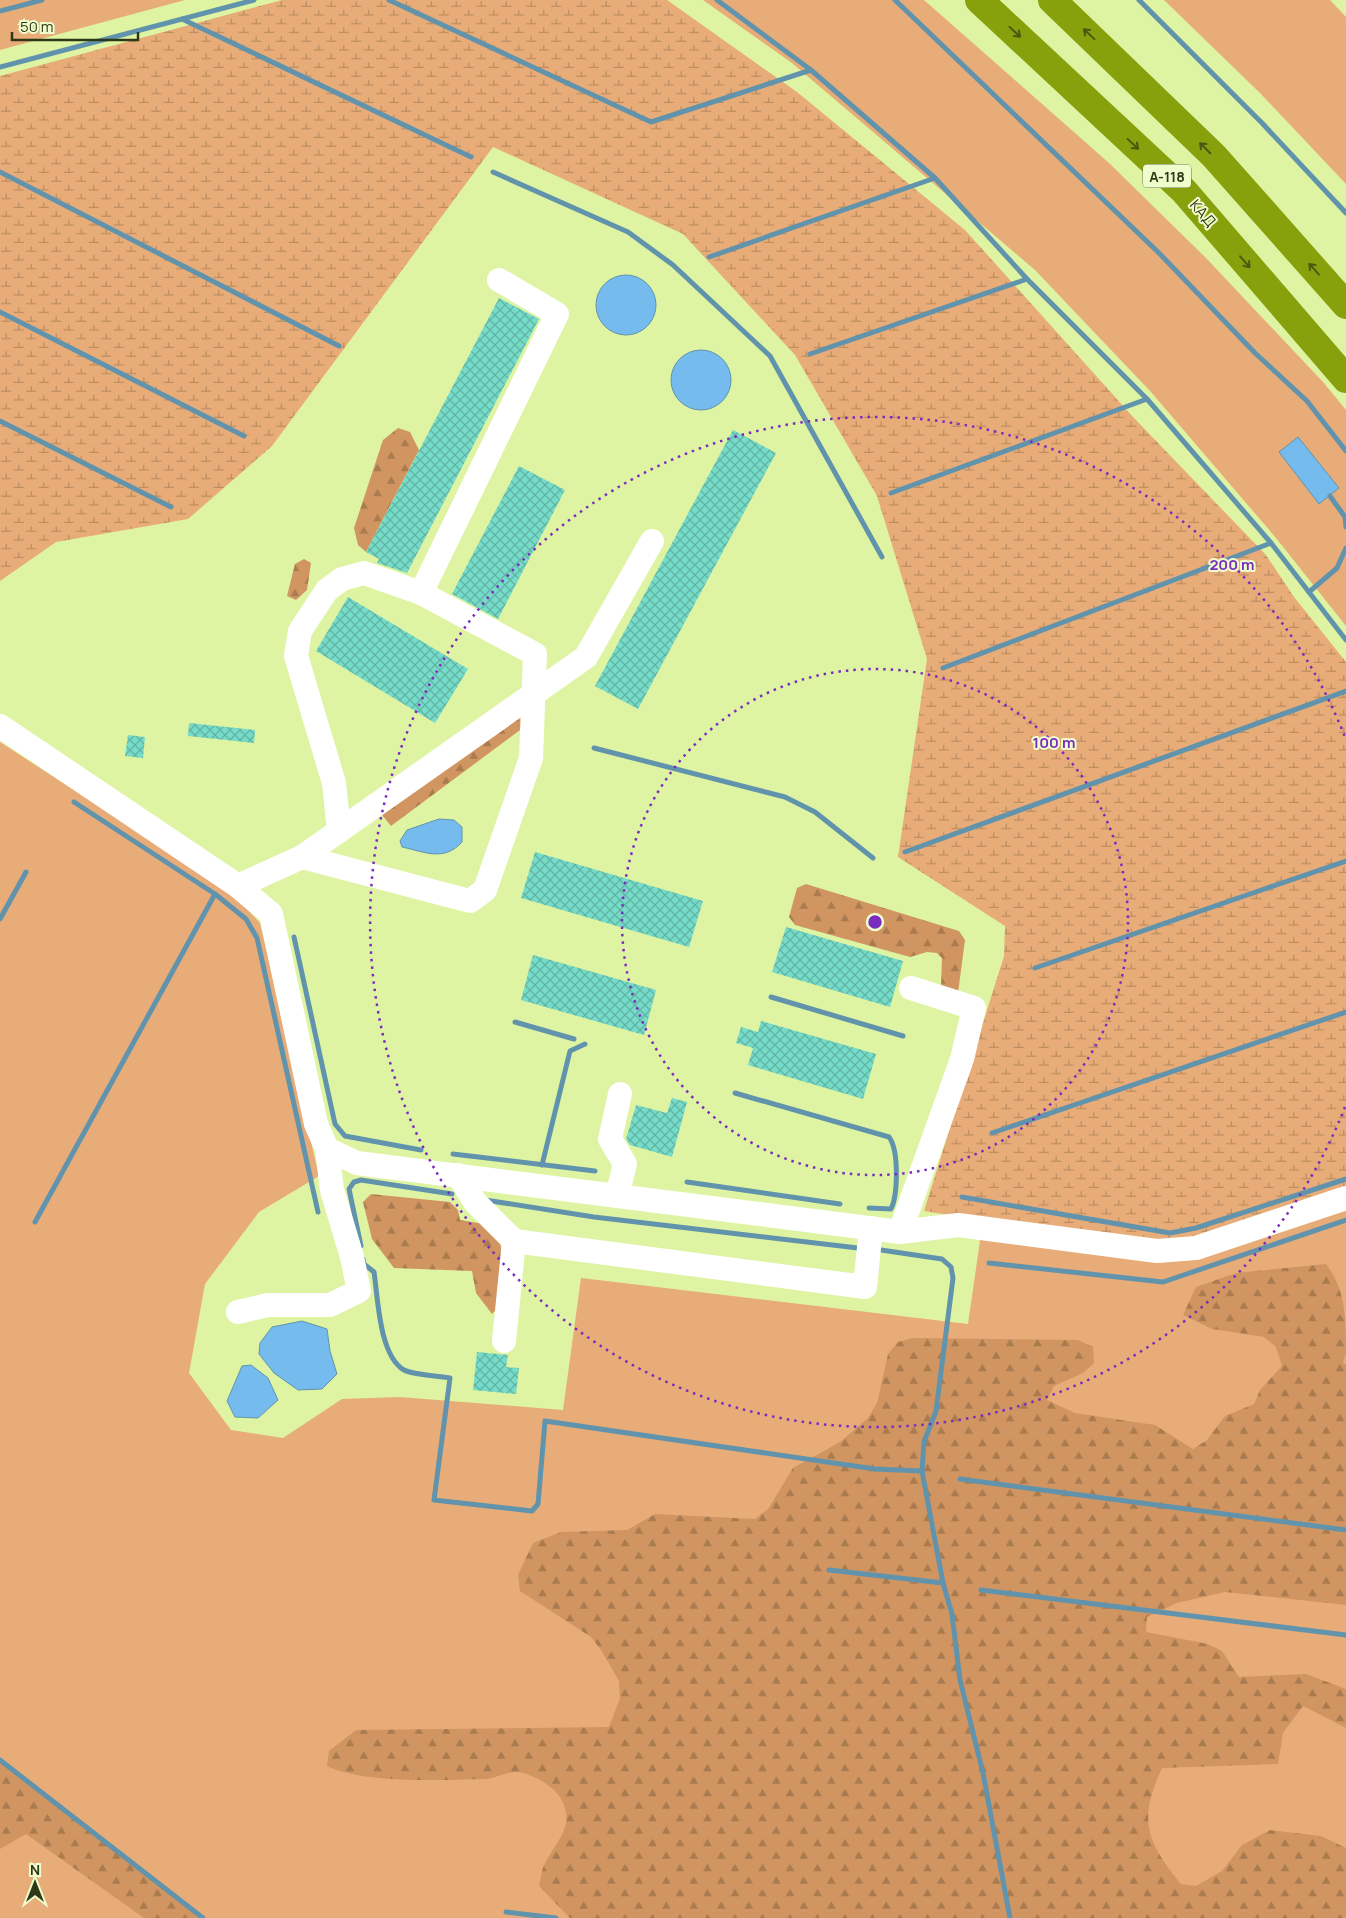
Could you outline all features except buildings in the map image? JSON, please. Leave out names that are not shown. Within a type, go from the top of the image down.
[{"type":"highway","name":"КАД","points":[[978,0],[1184,191],[1346,379]]},
{"type":"highway","name":"А-118","points":[[1052,0],[1214,156],[1346,305]]},
{"type":"street","points":[[422,593],[558,314],[499,280]]},
{"type":"street","points":[[238,886],[302,857],[586,657],[652,541]]},
{"type":"street","points":[[302,857],[470,901],[485,890],[531,758],[535,654],[422,593],[364,573],[342,579],[327,590],[300,632],[296,656],[334,783],[339,831]]},
{"type":"street","points":[[0,726],[238,886],[271,914],[316,1124],[327,1149],[332,1190],[352,1257],[359,1291],[330,1305],[268,1305],[238,1312]]},
{"type":"street","points":[[900,1232],[962,1059],[974,1008],[911,988]]},
{"type":"street","points":[[617,1196],[625,1164],[610,1139],[620,1094]]},
{"type":"street","points":[[327,1149],[357,1163],[900,1232],[958,1225],[1157,1251],[1196,1248],[1346,1198]]},
{"type":"street","points":[[458,1175],[475,1202],[514,1241],[865,1287],[871,1228]]},
{"type":"street","points":[[504,1340],[514,1241]]},
{"type":"green space","points":[[0,0],[185,0],[0,50]]},
{"type":"green space","points":[[282,0],[667,0],[797,92],[965,230],[1133,417],[1266,555],[1294,597],[1346,662],[1346,1189],[1217,1236],[1174,1242],[1038,1229],[924,1211],[1004,956],[1005,926],[898,857],[927,659],[877,496],[795,355],[683,234],[493,147],[272,446],[188,519],[56,542],[0,581],[0,76]]},
{"type":"green space","points":[[703,0],[924,0],[1109,163],[1206,258],[1323,382],[1346,410],[1346,626],[1276,538],[1151,392],[1035,270],[792,63]]},
{"type":"green space","points":[[1164,0],[1330,0],[1346,17],[1346,184],[1260,93]]},
{"type":"green space","points":[[398,428],[410,432],[419,450],[366,552],[358,545],[354,528],[383,440]]},
{"type":"green space","points":[[304,559],[311,563],[307,590],[296,600],[287,596],[295,564]]},
{"type":"green space","points":[[520,717],[524,727],[391,826],[378,810]]},
{"type":"green space","points":[[0,742],[231,892],[260,923],[319,1176],[259,1212],[205,1284],[189,1373],[231,1430],[283,1438],[342,1399],[400,1397],[563,1410],[581,1278],[968,1324],[983,1220],[1346,1189],[1346,1918],[0,1918]]},
{"type":"green space","points":[[806,884],[959,931],[965,940],[958,993],[941,987],[942,958],[937,953],[927,952],[910,957],[795,925],[789,917],[797,888]]},
{"type":"green space","points":[[371,1194],[450,1202],[458,1210],[460,1220],[484,1224],[499,1236],[504,1266],[504,1288],[502,1298],[492,1314],[476,1293],[472,1271],[394,1268],[372,1239],[363,1202]]},
{"type":"green space","points":[[1326,1264],[1338,1284],[1344,1305],[1346,1328],[1346,1354],[1343,1362],[1346,1365],[1346,1605],[1225,1592],[1177,1603],[1147,1617],[1146,1632],[1208,1644],[1222,1651],[1239,1677],[1306,1674],[1346,1689],[1346,1728],[1303,1706],[1283,1733],[1278,1764],[1162,1768],[1154,1786],[1148,1816],[1153,1842],[1169,1869],[1181,1884],[1196,1886],[1222,1871],[1242,1845],[1270,1830],[1321,1836],[1346,1848],[1346,1918],[570,1918],[539,1886],[542,1871],[562,1835],[566,1820],[566,1812],[561,1798],[544,1782],[519,1772],[486,1779],[404,1780],[361,1776],[327,1766],[329,1751],[356,1730],[609,1727],[620,1698],[619,1681],[601,1650],[591,1637],[520,1591],[518,1575],[533,1543],[561,1532],[627,1530],[655,1514],[755,1519],[768,1509],[793,1468],[840,1442],[868,1418],[877,1403],[888,1354],[898,1342],[913,1338],[1078,1340],[1093,1347],[1094,1363],[1083,1373],[1054,1386],[1047,1400],[1075,1413],[1155,1425],[1193,1449],[1207,1440],[1225,1416],[1254,1404],[1260,1390],[1282,1366],[1276,1347],[1264,1337],[1212,1329],[1183,1315],[1196,1287],[1236,1273]]},
{"type":"green space","points":[[0,1760],[203,1918],[144,1918],[26,1834],[0,1849]]},
{"type":"water","points":[[626,275],[643,280],[651,288],[656,305],[651,322],[643,330],[626,335],[609,330],[601,322],[596,305],[601,288],[609,280]]},
{"type":"water","points":[[701,350],[718,355],[726,363],[731,380],[726,397],[718,405],[701,410],[684,405],[676,397],[671,380],[676,363],[684,355]]},
{"type":"water","points":[[1298,437],[1339,488],[1319,504],[1279,452]]},
{"type":"water","points":[[439,819],[454,820],[462,827],[462,842],[455,848],[441,854],[434,854],[402,847],[400,841],[407,830]]},
{"type":"water","points":[[302,1321],[327,1329],[330,1351],[337,1374],[322,1389],[298,1390],[274,1373],[259,1354],[260,1343],[272,1327]]},
{"type":"water","points":[[251,1365],[268,1378],[278,1400],[258,1418],[235,1417],[227,1401],[242,1366]]},
{"type":"waterway","points":[[0,11],[42,0]]},
{"type":"waterway","points":[[0,67],[254,0]]},
{"type":"waterway","points":[[389,0],[651,122],[811,70]]},
{"type":"waterway","points":[[717,0],[811,70],[935,178],[1027,279],[1147,399],[1271,543],[1346,640]]},
{"type":"waterway","points":[[895,0],[1159,253],[1255,353],[1307,401],[1346,451]]},
{"type":"waterway","points":[[1139,0],[1262,123],[1346,213]]},
{"type":"waterway","points":[[182,19],[471,157]]},
{"type":"waterway","points":[[0,172],[339,346]]},
{"type":"waterway","points":[[493,172],[628,232],[673,265],[770,356],[882,557]]},
{"type":"waterway","points":[[709,257],[935,178]]},
{"type":"waterway","points":[[810,354],[1027,279]]},
{"type":"waterway","points":[[0,312],[244,436]]},
{"type":"waterway","points":[[891,493],[1147,399]]},
{"type":"waterway","points":[[0,421],[171,507]]},
{"type":"waterway","points":[[1330,496],[1345,517],[1346,527]]},
{"type":"waterway","points":[[943,668],[1271,543]]},
{"type":"waterway","points":[[1309,592],[1337,568],[1346,548]]},
{"type":"waterway","points":[[905,852],[1346,691]]},
{"type":"waterway","points":[[594,748],[785,797],[815,812],[873,858]]},
{"type":"waterway","points":[[74,802],[215,894],[246,919],[257,938],[318,1212]]},
{"type":"waterway","points":[[1035,968],[1346,861]]},
{"type":"waterway","points":[[0,919],[26,872]]},
{"type":"waterway","points":[[35,1222],[215,894]]},
{"type":"waterway","points":[[294,937],[335,1124],[345,1136],[421,1150]]},
{"type":"waterway","points":[[771,997],[903,1036]]},
{"type":"waterway","points":[[992,1133],[1346,1012]]},
{"type":"waterway","points":[[515,1022],[574,1039]]},
{"type":"waterway","points":[[542,1165],[570,1051],[585,1044]]},
{"type":"waterway","points":[[735,1093],[889,1137],[895,1152],[896,1162],[896,1183],[893,1202],[891,1209],[869,1208]]},
{"type":"waterway","points":[[453,1154],[595,1171]]},
{"type":"waterway","points":[[962,1197],[1170,1233],[1196,1228],[1346,1179]]},
{"type":"waterway","points":[[361,1246],[349,1189],[354,1182],[361,1180],[452,1194]]},
{"type":"waterway","points":[[687,1182],[840,1204]]},
{"type":"waterway","points":[[485,1200],[594,1217],[858,1248]]},
{"type":"waterway","points":[[989,1263],[1163,1282],[1346,1220]]},
{"type":"waterway","points":[[881,1250],[942,1259],[951,1267],[953,1278],[936,1411],[924,1442],[922,1471],[943,1583],[952,1614],[960,1680],[983,1773],[1010,1918]]},
{"type":"waterway","points":[[363,1259],[364,1264],[374,1272],[381,1325],[389,1352],[396,1363],[408,1372],[450,1378],[434,1500],[532,1511],[538,1504],[545,1421],[875,1469],[922,1471]]},
{"type":"waterway","points":[[960,1479],[1346,1530]]},
{"type":"waterway","points":[[829,1570],[943,1583]]},
{"type":"waterway","points":[[981,1590],[1346,1635]]},
{"type":"waterway","points":[[0,1760],[203,1918]]},
{"type":"waterway","points":[[506,1912],[556,1918]]}]
